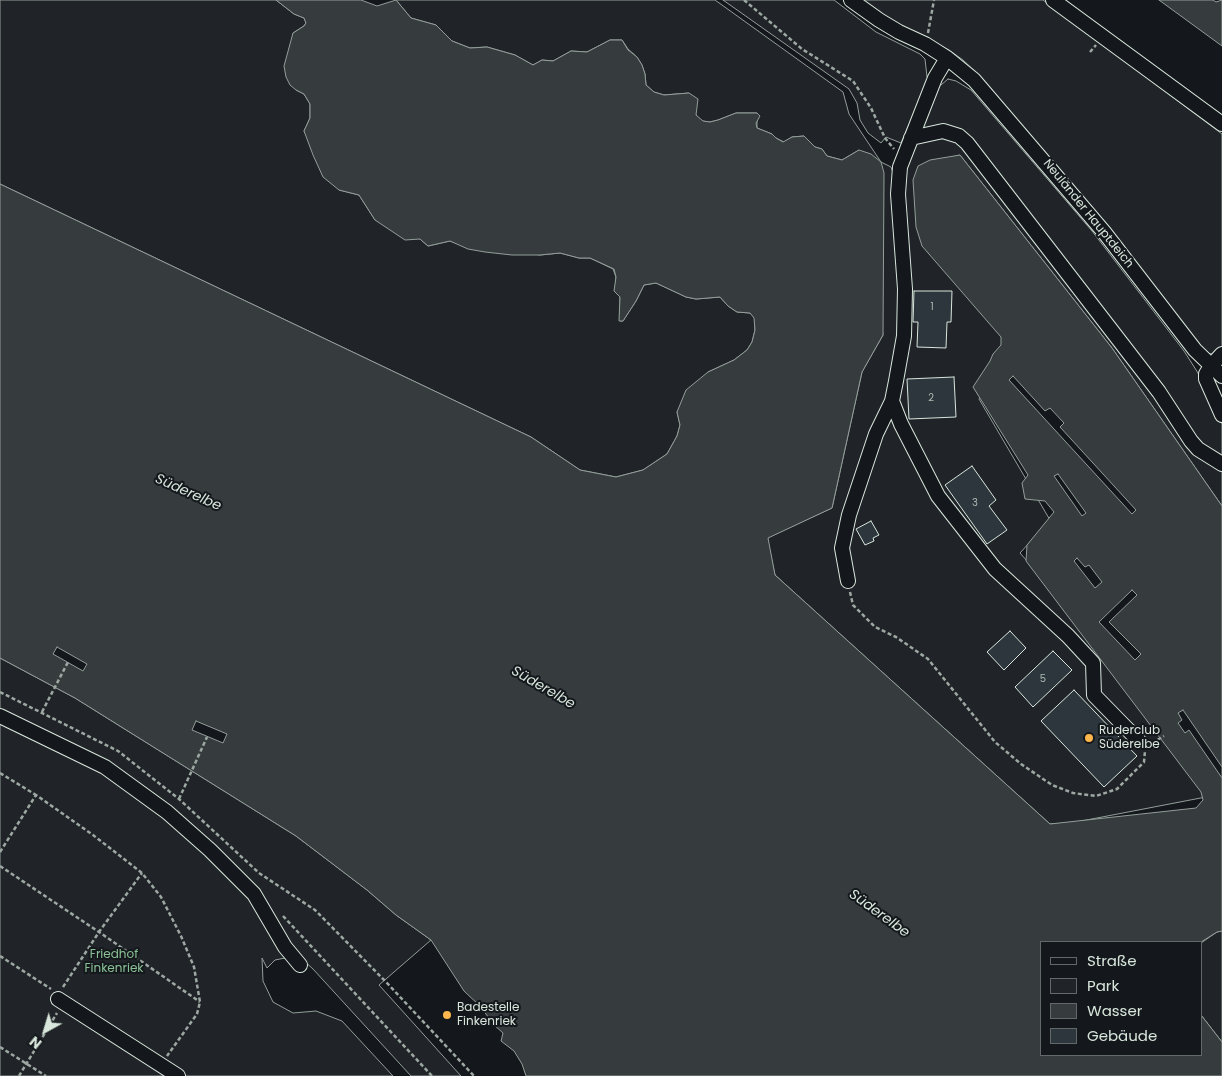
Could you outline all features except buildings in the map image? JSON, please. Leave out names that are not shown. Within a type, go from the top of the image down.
[{"type":"street","name":"Neuländer Hauptdeich","points":[[851,0],[885,24],[926,44],[974,80],[1104,232],[1195,350],[1222,376]]},
{"type":"street","points":[[1053,0],[1222,124]]},
{"type":"street","points":[[848,581],[842,548],[849,515],[876,434],[892,401],[904,336],[906,289],[898,194],[900,167],[935,78],[947,58]]},
{"type":"street","points":[[911,138],[943,131],[959,136],[967,143],[1159,392],[1191,441],[1198,449],[1222,464]]},
{"type":"street","points":[[1222,354],[1210,366],[1206,374],[1206,379],[1222,415]]},
{"type":"street","points":[[892,401],[901,424],[938,496],[995,569],[1068,636],[1093,663],[1094,694],[1142,745]]},
{"type":"street","points":[[0,716],[105,767],[167,812],[210,850],[254,894],[285,947],[300,965]]},
{"type":"street","points":[[58,1000],[178,1076]]},
{"type":"path","points":[[744,0],[802,49],[853,81],[871,108],[885,138]]},
{"type":"path","points":[[926,44],[934,0]]},
{"type":"path","points":[[848,581],[853,605],[875,627],[896,637],[928,659],[995,742],[1021,764],[1052,785],[1072,793],[1096,796],[1117,789],[1144,762],[1142,745],[1164,736]]},
{"type":"path","points":[[42,712],[68,662]]},
{"type":"path","points":[[179,798],[208,736]]},
{"type":"path","points":[[0,773],[36,795],[142,872],[161,897],[181,936],[194,968],[200,1002],[197,1014],[161,1065]]},
{"type":"path","points":[[0,852],[36,795]]},
{"type":"path","points":[[0,866],[200,1002]]},
{"type":"path","points":[[0,956],[58,994],[142,872]]},
{"type":"path","points":[[279,912],[432,1076]]},
{"type":"path","points":[[387,983],[474,1076]]},
{"type":"path","points":[[18,1076],[59,1009],[58,1000]]},
{"type":"path","points":[[0,1047],[46,1076]]},
{"type":"green space","points":[[0,0],[276,0],[294,14],[304,18],[306,23],[293,33],[296,90],[304,94],[310,104],[310,118],[304,131],[339,190],[359,195],[375,220],[420,239],[428,246],[450,241],[458,244],[540,255],[560,253],[579,258],[590,258],[613,269],[616,277],[615,291],[620,297],[620,321],[623,321],[644,285],[656,283],[686,297],[696,299],[720,297],[737,312],[750,313],[755,318],[752,342],[747,350],[734,360],[708,372],[677,412],[680,425],[677,436],[667,454],[643,470],[616,477],[580,470],[531,437],[0,184]]},
{"type":"green space","points":[[396,0],[715,0],[843,92],[849,114],[881,162],[891,167],[895,179],[902,183],[913,144],[923,138],[958,138],[1152,387],[1222,466],[1222,506],[1112,348],[960,155],[945,159],[1008,332],[979,399],[1050,520],[1020,553],[1092,635],[1211,796],[1071,823],[1050,824],[775,575],[767,538],[832,508],[862,372],[883,335],[859,150],[842,160],[827,156],[822,149],[815,147],[804,136],[792,137],[784,142],[772,134],[757,128],[757,113],[736,113],[710,122],[702,121],[696,115],[689,93],[664,95],[654,92],[646,85],[642,65],[622,40],[610,40],[587,52],[571,51],[553,61],[542,60],[533,65],[515,55],[487,47],[470,48],[452,41],[436,25],[411,18]]},
{"type":"green space","points":[[723,0],[834,0],[876,32],[920,54],[925,59],[927,77],[929,78],[901,143],[886,137],[881,143],[868,133],[860,120],[857,103],[849,89]]},
{"type":"green space","points":[[862,0],[1043,0],[1222,134],[1222,350],[1212,354],[1207,353],[1200,347],[1098,214],[981,77],[949,50],[904,27]]},
{"type":"green space","points":[[948,79],[956,81],[971,90],[1092,231],[1184,351],[1198,373],[1213,410],[1222,424],[1222,460],[1201,446],[972,143],[919,131],[940,84]]},
{"type":"green space","points":[[0,658],[75,698],[296,836],[367,890],[396,915],[431,940],[379,985],[461,1076],[411,1076],[313,969],[297,957],[271,909],[257,890],[179,814],[156,795],[136,781],[0,712]]},
{"type":"green space","name":"Friedhof Finkenriek","points":[[0,723],[99,771],[182,831],[247,894],[269,927],[285,958],[275,960],[267,968],[262,958],[263,981],[273,1002],[293,1013],[316,1011],[342,1021],[393,1076],[0,1076]]},
{"type":"green space","points":[[1222,931],[1222,1042],[1202,1016],[1202,942],[1217,932]]},
{"type":"water","name":"Süderelbe","points":[[276,0],[361,0],[377,6],[396,0],[411,18],[436,25],[452,41],[470,48],[487,47],[515,55],[533,65],[542,60],[553,61],[571,51],[587,52],[610,40],[622,40],[628,50],[637,57],[642,65],[646,85],[654,92],[664,95],[689,93],[698,99],[696,115],[703,121],[710,122],[736,113],[757,113],[760,116],[756,123],[757,128],[772,134],[783,142],[792,137],[804,136],[815,147],[822,149],[827,156],[842,160],[859,150],[871,154],[881,162],[884,173],[883,335],[862,372],[832,508],[768,538],[775,575],[1050,824],[1196,808],[1203,800],[1201,792],[1026,561],[1027,545],[1054,512],[1045,501],[1025,499],[1022,483],[1028,475],[973,387],[993,354],[1001,345],[1001,337],[922,246],[916,227],[913,180],[918,166],[930,160],[960,155],[1112,348],[1222,506],[1222,931],[1202,941],[1040,941],[1040,1056],[1202,1056],[1202,1016],[1222,1042],[1222,1076],[526,1076],[522,1064],[514,1051],[501,1041],[503,1033],[493,1024],[481,1007],[464,991],[431,940],[396,915],[367,890],[296,836],[75,698],[0,658],[0,184],[531,437],[580,470],[616,477],[643,470],[667,454],[677,436],[680,425],[677,412],[686,390],[708,372],[734,360],[747,350],[752,342],[755,330],[754,318],[750,313],[737,312],[720,297],[696,299],[686,297],[656,283],[644,285],[623,321],[619,321],[620,297],[614,291],[616,277],[614,269],[590,258],[579,258],[560,253],[512,255],[485,252],[468,249],[450,241],[428,246],[420,239],[405,240],[375,220],[359,195],[339,190],[323,177],[313,155],[304,131],[310,118],[310,104],[304,94],[290,85],[284,66],[293,33],[306,23],[304,18],[294,14]]},
{"type":"water","points":[[1159,0],[1213,0],[1216,2],[1222,0],[1222,46]]},
{"type":"pier","points":[[1013,376],[1045,411],[1050,408],[1064,423],[1060,427],[1136,510],[1132,514],[1009,380]]},
{"type":"pier","points":[[1058,474],[1086,513],[1082,516],[1054,476]]},
{"type":"pier","points":[[1077,558],[1085,567],[1089,565],[1102,582],[1095,588],[1074,561]]},
{"type":"pier","points":[[1132,590],[1137,595],[1109,622],[1141,654],[1135,660],[1099,622]]},
{"type":"pier","points":[[57,647],[87,664],[83,671],[53,654]]},
{"type":"pier","points":[[1183,710],[1222,767],[1222,778],[1189,730],[1185,733],[1178,723],[1182,720],[1178,713]]},
{"type":"pier","points":[[196,721],[227,734],[223,743],[192,730]]},
{"type":"place","name":"Ruderclub Süderelbe","points":[[1089,738]]},
{"type":"place","name":"Badestelle Finkenriek","points":[[447,1015]]}]
